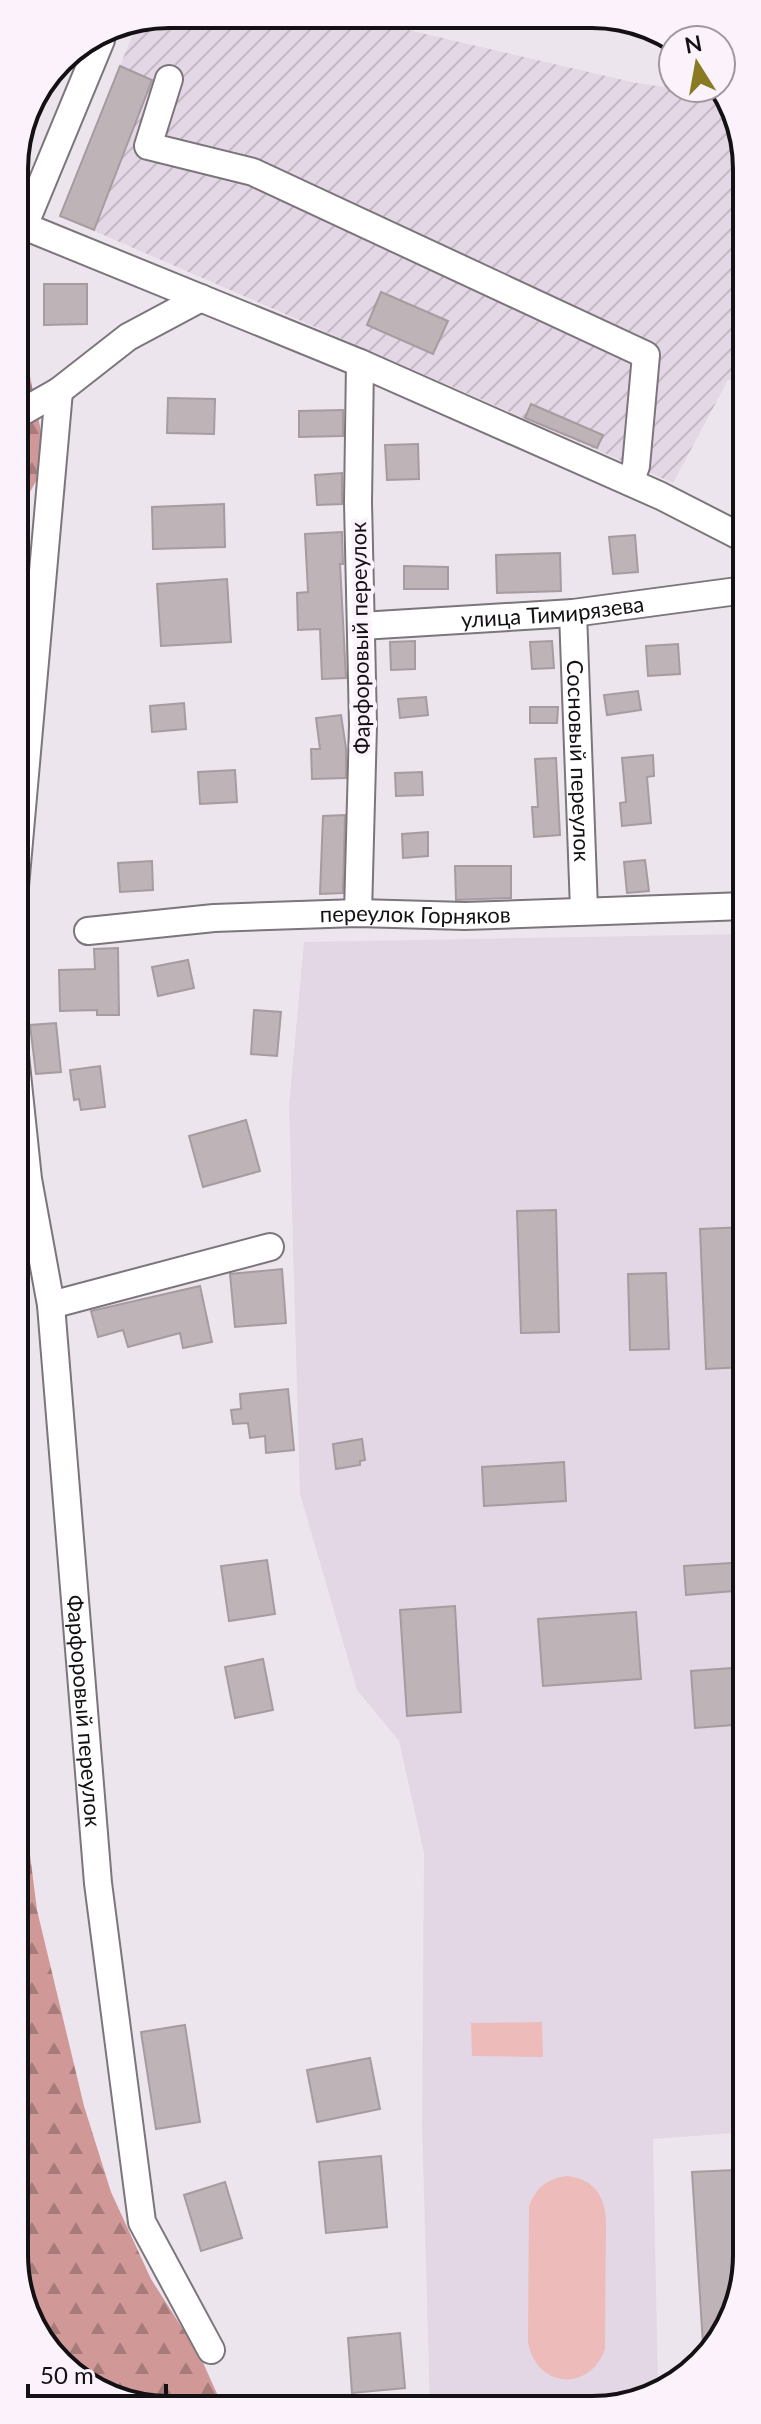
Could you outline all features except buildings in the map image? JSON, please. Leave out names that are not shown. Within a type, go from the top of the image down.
[{"type":"street","points":[[28,204],[97,49]]},
{"type":"street","points":[[169,79],[148,146],[253,172],[646,355],[636,466],[630,482]]},
{"type":"street","points":[[28,228],[360,363],[630,482],[733,533]]},
{"type":"street","points":[[28,409],[59,391],[128,337],[201,298]]},
{"type":"street","name":"Фарфоровый переулок","points":[[358,913],[363,725],[358,502],[360,363]]},
{"type":"street","points":[[28,740],[59,391]]},
{"type":"street","name":"улица Тимирязева","points":[[361,626],[573,613],[733,592]]},
{"type":"street","name":"Сосновый переулок","points":[[573,613],[584,909]]},
{"type":"street","name":"переулок Горняков","points":[[88,931],[214,918],[358,913],[465,916],[584,909],[733,906]]},
{"type":"street","name":"Фарфоровый переулок","points":[[28,1179],[51,1305],[98,1883],[142,2222],[211,2350]]},
{"type":"street","points":[[51,1305],[270,1247]]},
{"type":"shaded area","points":[[160,28],[400,28],[657,86],[657,104],[716,104],[726,124],[733,160],[733,381],[728,380],[673,483],[60,216],[133,33]]},
{"type":"shaded area","points":[[733,934],[733,2133],[653,2139],[658,2379],[620,2393],[592,2396],[430,2396],[422,2125],[424,1853],[399,1741],[357,1690],[300,1494],[289,1105],[304,942]]},
{"type":"shaded area","points":[[542,2022],[543,2057],[472,2056],[471,2023]]},
{"type":"shaded area","points":[[566,2176],[591,2185],[604,2205],[605,2349],[587,2373],[564,2379],[541,2369],[528,2342],[529,2206],[543,2185]]},
{"type":"green space","points":[[28,366],[47,462],[28,495]]},
{"type":"green space","points":[[28,1838],[37,1910],[84,2106],[111,2192],[151,2279],[200,2356],[218,2396],[151,2395],[115,2385],[98,2377],[69,2355],[47,2326],[35,2300],[28,2264]]}]
